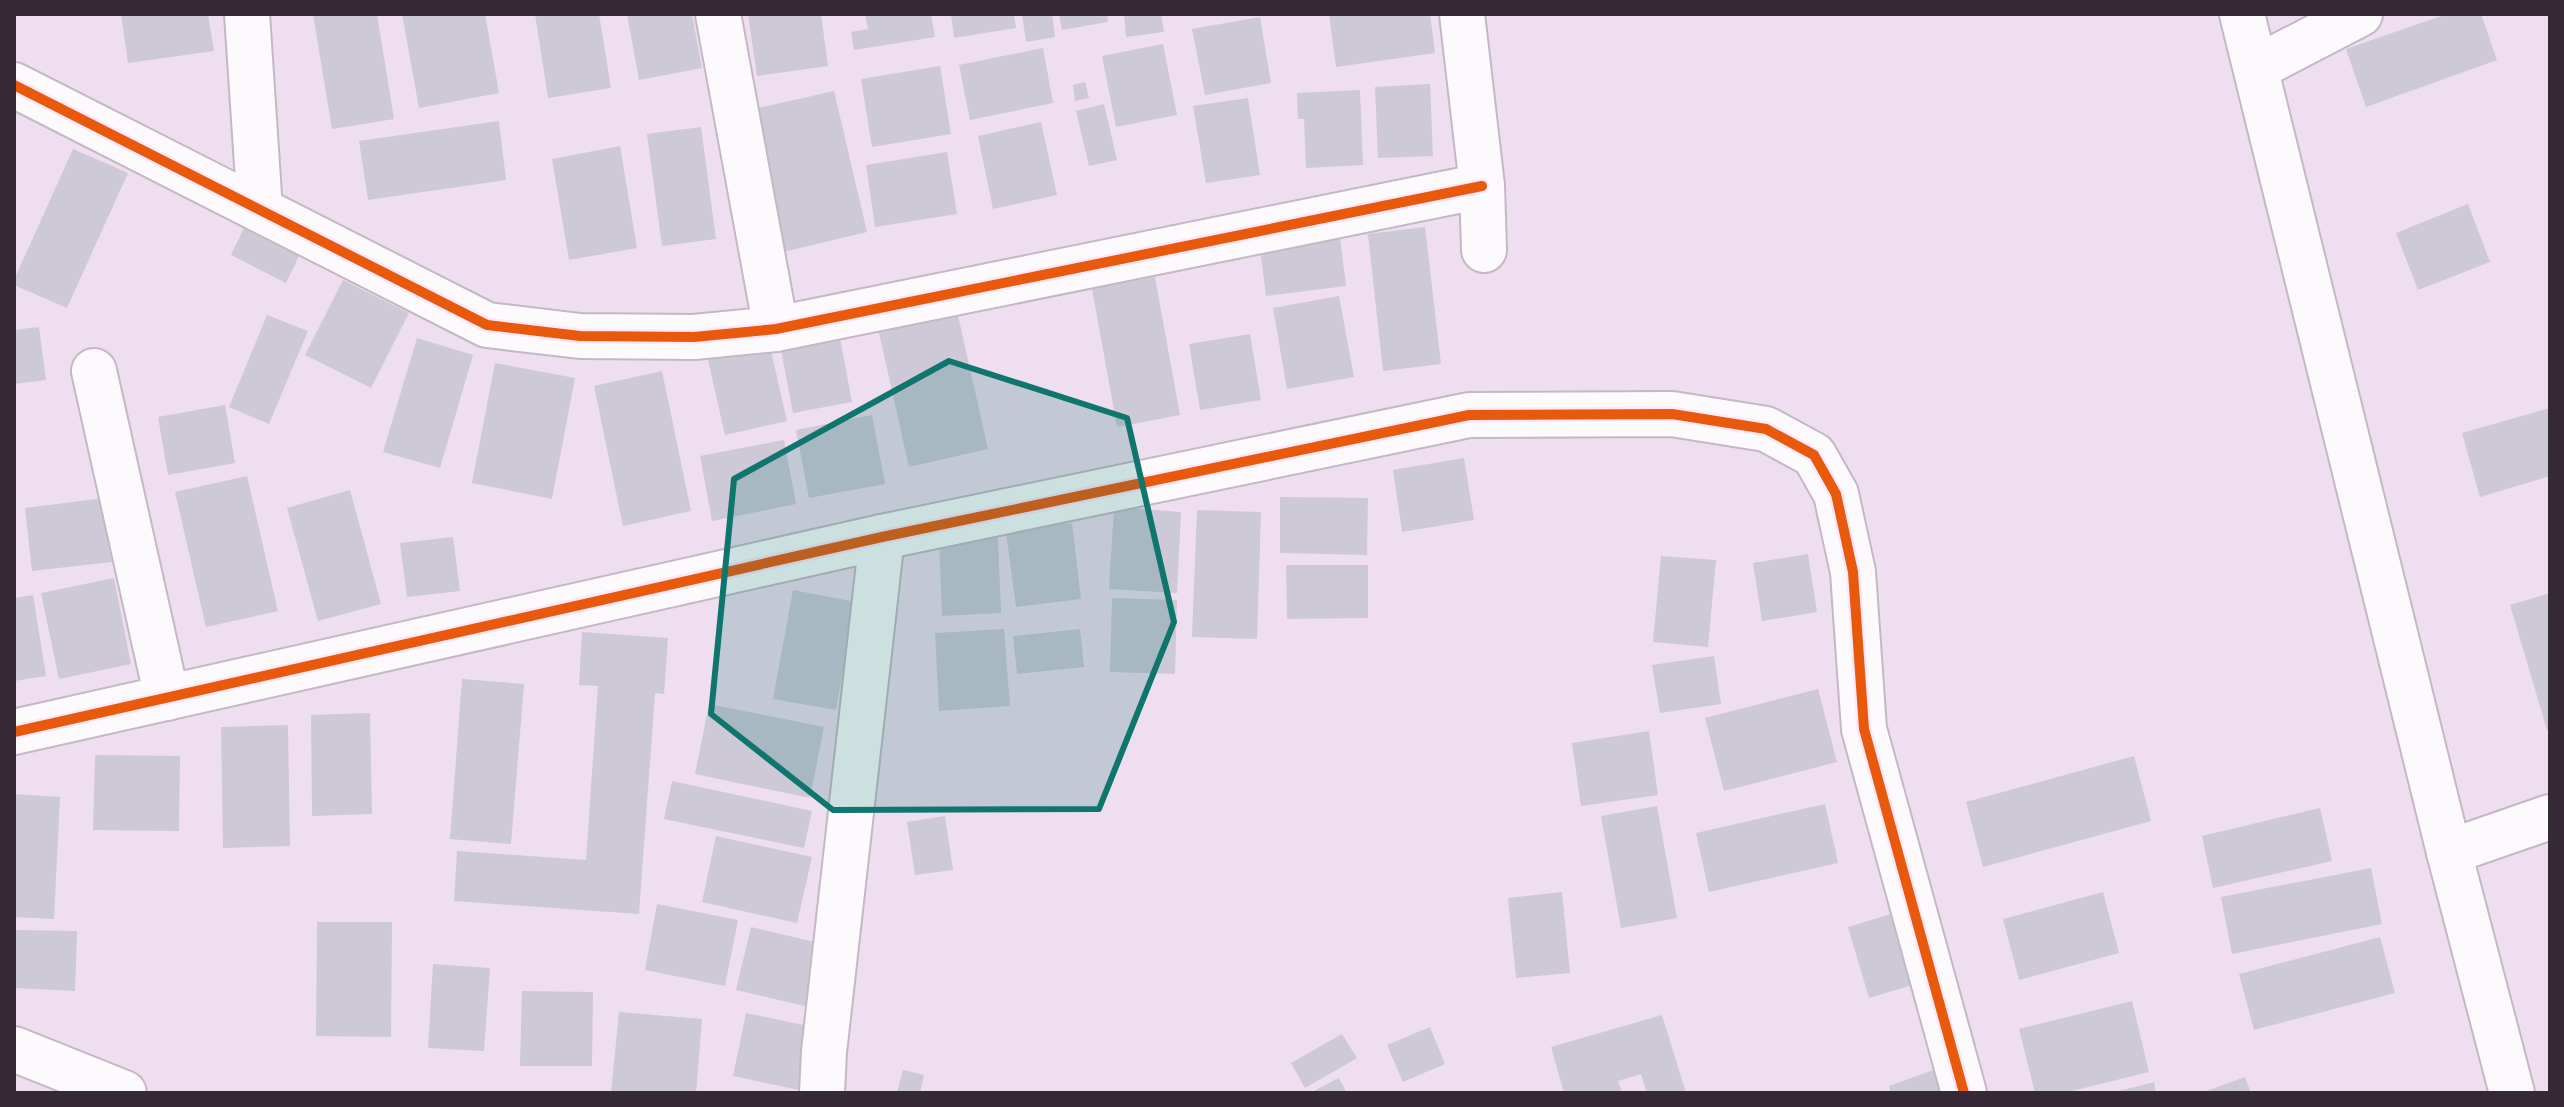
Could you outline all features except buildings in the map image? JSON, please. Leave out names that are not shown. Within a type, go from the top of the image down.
[{"type":"street","points":[[247,14],[260,210]]},
{"type":"street","points":[[718,14],[776,329]]},
{"type":"street","points":[[1462,14],[1482,186],[1484,250]]},
{"type":"street","points":[[2242,14],[2449,852],[2512,1093]]},
{"type":"street","points":[[2256,68],[2360,14]]},
{"type":"street","points":[[14,85],[487,325],[580,336],[694,337],[776,329],[1482,186]]},
{"type":"street","points":[[94,371],[167,698]]},
{"type":"street","points":[[14,732],[882,537],[1469,415],[1672,414],[1766,429],[1814,455],[1836,494],[1853,572],[1864,729],[1964,1093]]},
{"type":"street","points":[[822,1093],[882,537]]},
{"type":"street","points":[[2449,852],[2550,817]]},
{"type":"street","points":[[14,1049],[124,1093]]},
{"type":"highlighted area","points":[[949,361],[1127,418],[1174,622],[1099,809],[833,810],[711,714],[734,479]]},
{"type":"cycle path","points":[[14,85],[487,325],[580,336],[694,337],[776,329],[1482,186]]},
{"type":"cycle path","points":[[14,732],[882,537],[1469,415],[1672,414],[1766,429],[1814,455],[1836,494],[1853,572],[1864,729],[1964,1093]]}]
